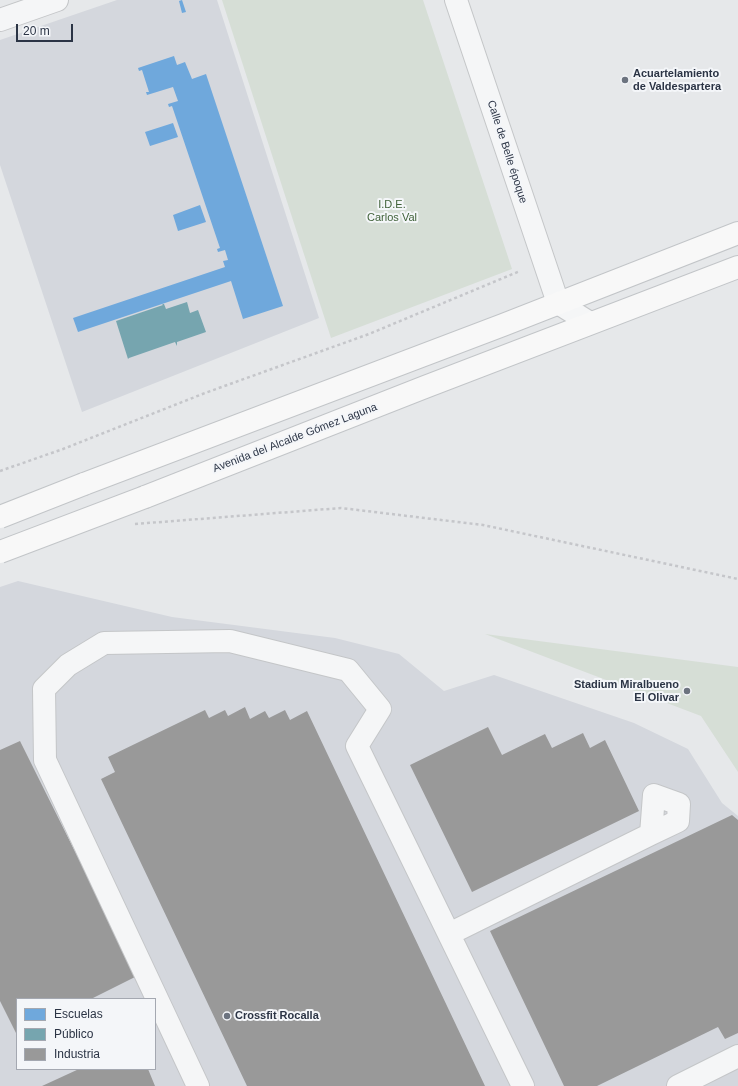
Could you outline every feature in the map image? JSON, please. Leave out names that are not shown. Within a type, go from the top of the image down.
[{"type":"main road","points":[[0,517],[558,303],[738,232]]},
{"type":"main road","name":"Avenida del Alcalde Gómez Laguna","points":[[0,552],[738,267]]},
{"type":"street","points":[[0,20],[57,0]]},
{"type":"street","name":"Calle de Belle époque","points":[[456,0],[558,303]]},
{"type":"street","points":[[558,303],[590,323]]},
{"type":"street","points":[[198,1086],[45,760],[44,689],[68,665],[104,643],[230,641],[348,670],[380,709],[357,746],[523,1086]]},
{"type":"street","points":[[449,934],[651,834]]},
{"type":"street","points":[[678,1086],[738,1056]]},
{"type":"path","points":[[0,471],[63,449],[205,393],[369,334],[520,271]]},
{"type":"path","points":[[130,525],[341,508],[483,525],[738,580]]},
{"type":"shaded area","points":[[117,0],[217,0],[319,318],[82,412],[0,165],[0,40]]},
{"type":"shaded area","points":[[18,581],[172,617],[335,638],[399,654],[444,691],[494,675],[634,723],[688,749],[722,803],[738,816],[738,1086],[0,1086],[0,587]]},
{"type":"green space","name":"I.D.E. Carlos Val","points":[[222,0],[423,0],[512,269],[331,338]]},
{"type":"green space","name":"Stadium Miralbueno El Olivar","points":[[485,634],[738,667],[738,772],[701,716]]},
{"type":"building: Escuelas","points":[[182,0],[186,12],[182,13],[179,1]]},
{"type":"building: Escuelas","points":[[174,56],[177,65],[185,62],[192,79],[206,74],[283,306],[243,319],[231,281],[78,332],[73,318],[225,267],[223,261],[228,260],[225,250],[218,252],[217,249],[220,248],[172,106],[169,107],[168,104],[178,101],[173,87],[147,95],[146,92],[149,92],[142,70],[139,71],[138,68]]},
{"type":"building: Escuelas","points":[[173,123],[178,137],[150,146],[145,132]]},
{"type":"building: Escuelas","points":[[200,205],[206,222],[178,231],[173,215]]},
{"type":"building: Público","points":[[187,302],[190,313],[198,310],[206,332],[177,342],[177,346],[175,342],[128,359],[116,321],[163,305],[162,304],[164,304],[166,309]]},
{"type":"building: Industria","points":[[245,707],[250,719],[265,711],[269,718],[285,710],[290,720],[307,711],[485,1086],[247,1086],[101,779],[115,772],[108,757],[205,710],[209,718],[225,710],[228,716]]},
{"type":"building: Industria","points":[[488,727],[502,755],[545,734],[552,748],[583,733],[590,748],[605,740],[639,811],[472,892],[410,765]]},
{"type":"building: Industria","points":[[20,741],[137,976],[93,998],[16,998],[16,1033],[0,1001],[0,750]]},
{"type":"building: Industria","points":[[732,815],[738,820],[738,1033],[725,1039],[718,1027],[597,1086],[564,1086],[490,931]]},
{"type":"building: Industria","points":[[77,1070],[148,1070],[155,1086],[42,1086]]},
{"type":"place","name":"Acuartelamiento de Valdespartera","points":[[625,80]]},
{"type":"place","name":"Stadium Miralbueno El Olivar","points":[[687,691]]},
{"type":"place","name":"Crossfit Rocalla","points":[[227,1016]]}]
